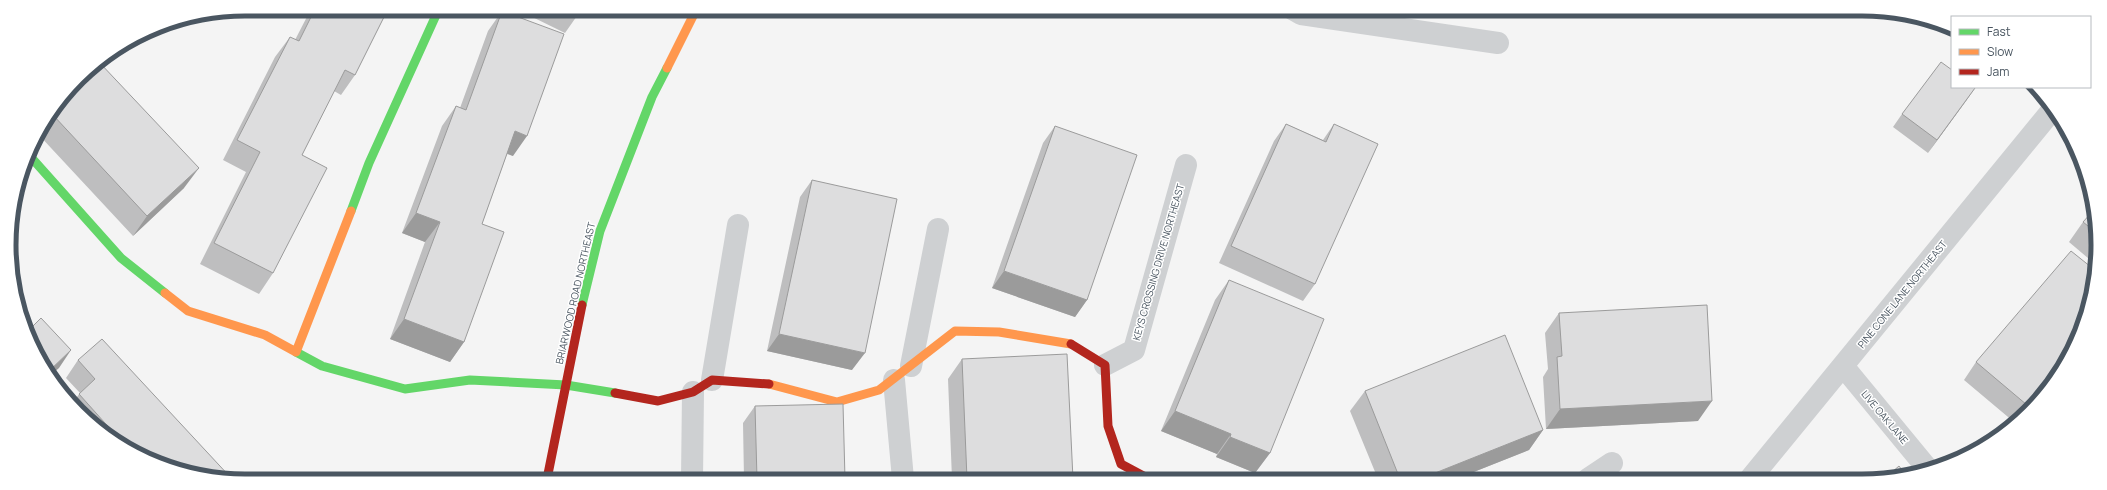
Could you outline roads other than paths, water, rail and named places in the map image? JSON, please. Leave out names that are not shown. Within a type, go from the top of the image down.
[{"type":"street","points":[[296,352],[369,163],[436,16]]},
{"type":"street","name":"BRIARWOOD ROAD NORTHEAST","points":[[548,474],[576,328],[600,231],[652,97],[693,16]]},
{"type":"street","points":[[1316,16],[1498,43]]},
{"type":"street","name":"PINE CONE LANE NORTHEAST","points":[[1754,474],[2049,114]]},
{"type":"street","points":[[33,158],[121,258],[188,311],[265,335],[322,366],[405,389],[470,380],[566,385],[658,401],[693,392],[712,380],[775,384],[837,402],[879,390],[894,380],[955,331],[999,332],[1070,343],[1105,365],[1108,426],[1121,464],[1140,474]]},
{"type":"street","name":"KEYS CROSSING DRIVE NORTHEAST","points":[[1105,365],[1134,350],[1186,165]]},
{"type":"street","points":[[712,380],[738,225]]},
{"type":"street","points":[[911,366],[938,230]]},
{"type":"street","name":"LIVE OAK LANE","points":[[1843,366],[1925,465]]},
{"type":"street","points":[[894,380],[903,474]]},
{"type":"street","points":[[692,474],[693,392]]},
{"type":"street","points":[[1596,474],[1612,463]]}]
